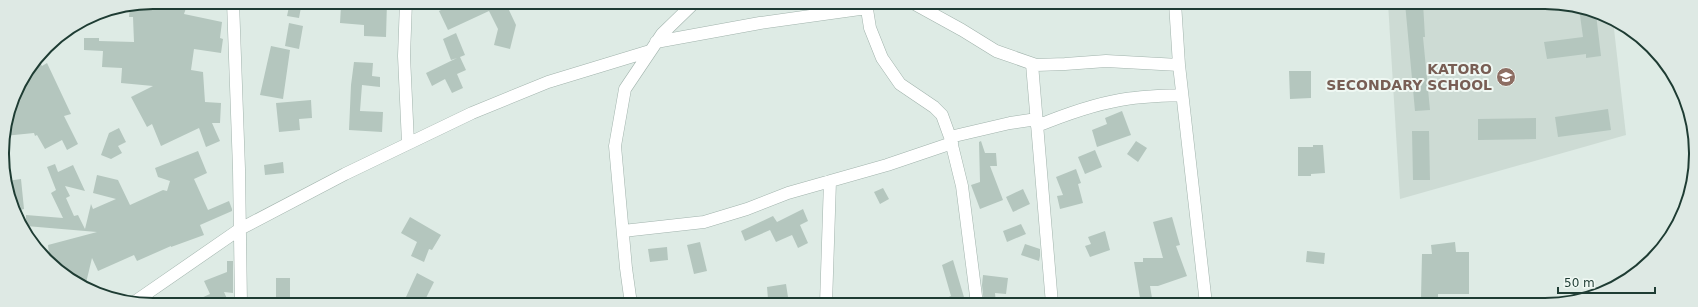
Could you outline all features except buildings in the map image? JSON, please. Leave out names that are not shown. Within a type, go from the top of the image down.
[{"type":"street","points":[[232,9],[241,298]]},
{"type":"street","points":[[406,9],[404,56],[408,143]]},
{"type":"street","points":[[630,298],[615,146],[625,89],[662,34],[688,9]]},
{"type":"street","points":[[141,298],[240,229],[408,143],[472,113],[548,82],[653,46],[760,22],[842,9]]},
{"type":"street","points":[[868,9],[870,28],[882,58],[900,84],[934,107],[942,115],[951,140],[962,186],[976,298]]},
{"type":"street","points":[[924,9],[962,30],[996,52],[1036,65],[1106,60],[1179,65]]},
{"type":"street","points":[[1174,9],[1182,95],[1205,298]]},
{"type":"street","points":[[1032,64],[1052,298]]},
{"type":"street","points":[[623,231],[704,222],[747,209],[788,193],[887,164],[951,140],[1002,125],[1037,122],[1120,100],[1149,96],[1182,95]]},
{"type":"street","points":[[826,298],[830,181]]},
{"type":"shaded area","name":"KATORO SECONDARY SCHOOL","points":[[1388,9],[1554,9],[1582,14],[1614,27],[1626,135],[1400,199]]},
{"type":"place","name":"KATORO SECONDARY SCHOOL","points":[[1506,77]]}]
